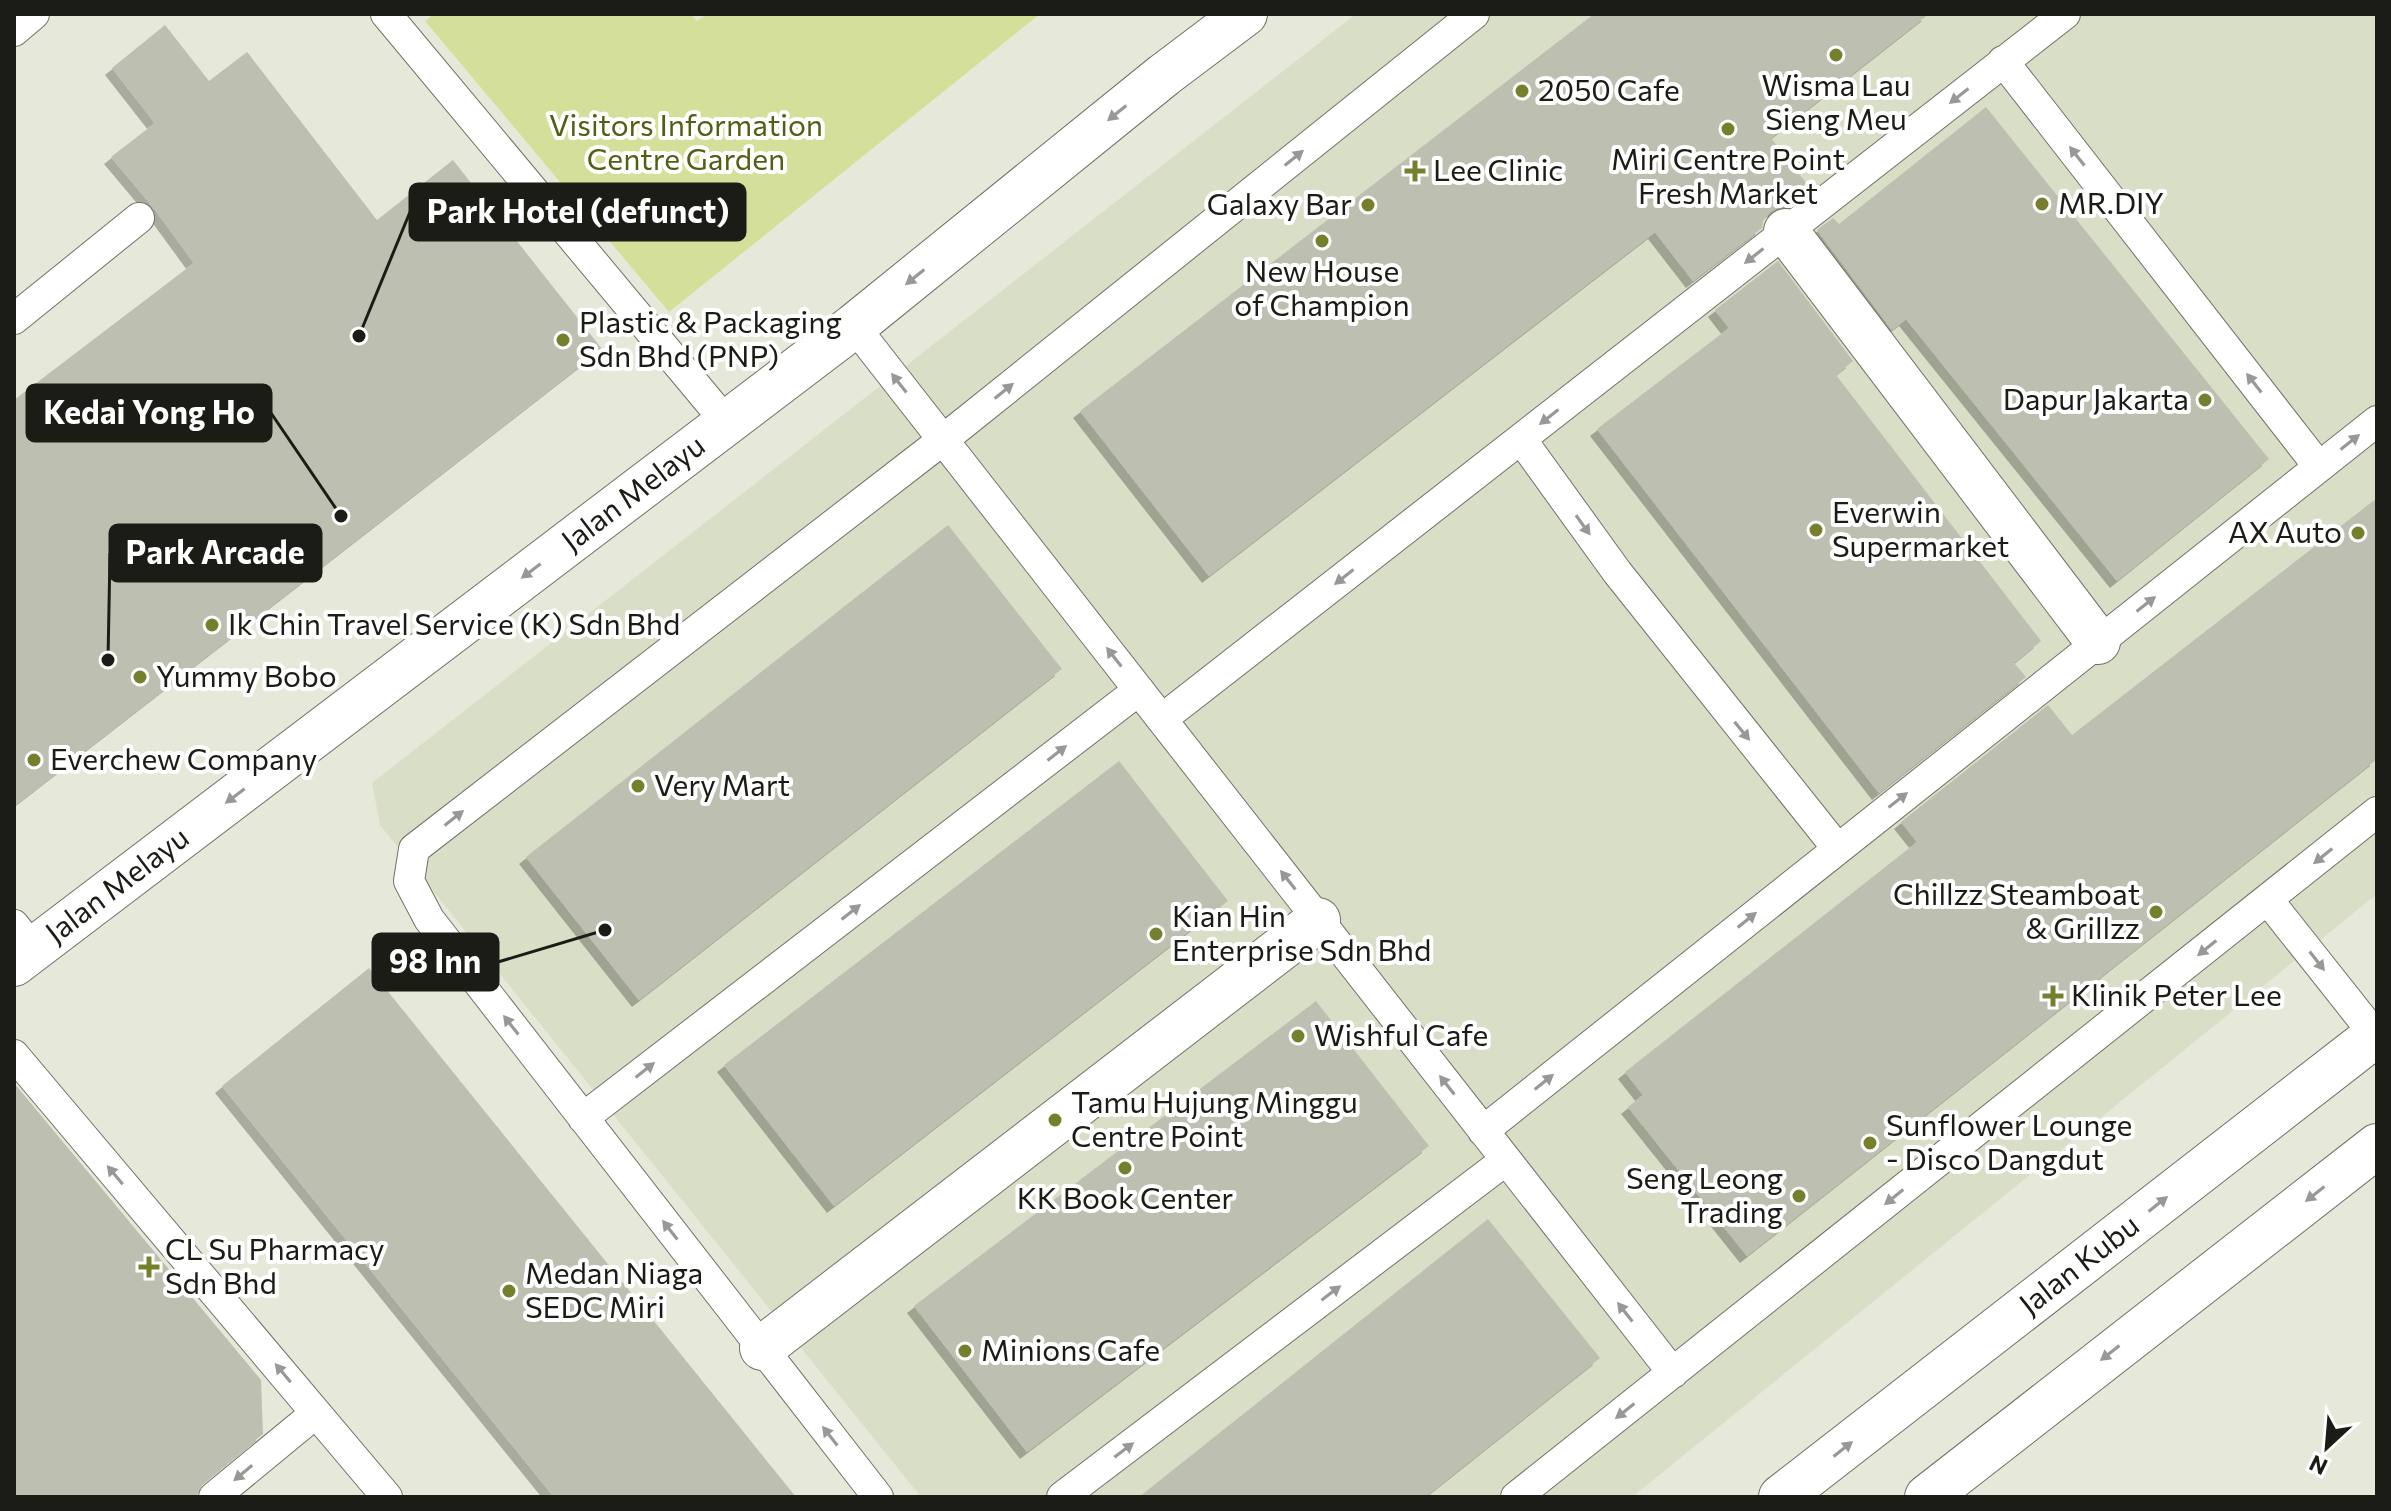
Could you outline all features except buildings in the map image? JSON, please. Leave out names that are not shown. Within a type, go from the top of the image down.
[{"type":"street","points":[[1164,75],[1206,14]]},
{"type":"street","name":"Jalan Melayu","points":[[20,946],[727,423],[854,326],[1164,75],[1245,14]]},
{"type":"street","points":[[1786,231],[2098,642]]},
{"type":"street","points":[[762,1348],[1318,920]]},
{"type":"street","name":"Jalan Kubu","points":[[1781,1497],[2376,1035]]},
{"type":"street","points":[[1927,1497],[2377,1146]]},
{"type":"lane","points":[[14,31],[34,14]]},
{"type":"lane","points":[[386,14],[727,423]]},
{"type":"lane","points":[[878,1497],[429,919],[409,881],[414,849],[944,439],[1474,14]]},
{"type":"lane","points":[[1162,719],[2065,14]]},
{"type":"lane","points":[[2003,61],[2319,467]]},
{"type":"lane","points":[[14,319],[139,218]]},
{"type":"lane","points":[[854,326],[1673,1373]]},
{"type":"lane","points":[[1483,1131],[2377,421]]},
{"type":"lane","points":[[1521,439],[1617,572],[1837,848]]},
{"type":"lane","points":[[583,1118],[1139,690]]},
{"type":"lane","points":[[1516,1497],[2377,812]]},
{"type":"lane","points":[[2268,900],[2376,1035]]},
{"type":"lane","points":[[14,1055],[387,1497]]},
{"type":"lane","points":[[1062,1497],[1506,1160]]},
{"type":"lane","points":[[214,1497],[316,1413]]},
{"type":"shaded area","points":[[1356,14],[2377,14],[2377,894],[1632,1497],[921,1497],[380,825],[372,783]]},
{"type":"green space","name":"Visitors Information Centre Garden","points":[[434,14],[691,14],[697,21],[707,14],[1040,14],[669,312],[425,21]]},
{"type":"place","name":"Wisma Lau Sieng Meu","points":[[1836,55]]},
{"type":"place","name":"2050 Cafe","points":[[1522,91]]},
{"type":"place","name":"Miri Centre Point Fresh Market","points":[[1728,129]]},
{"type":"place","name":"Lee Clinic","points":[[1415,171]]},
{"type":"place","name":"MR.DIY","points":[[2042,204]]},
{"type":"place","name":"Galaxy Bar","points":[[1368,205]]},
{"type":"place","name":"New House of Champion","points":[[1322,241]]},
{"type":"place","name":"Park Hotel (defunct)","points":[[359,336]]},
{"type":"place","name":"Plastic & Packaging Sdn Bhd (PNP)","points":[[563,340]]},
{"type":"place","name":"Dapur Jakarta","points":[[2205,400]]},
{"type":"place","name":"Kedai Yong Ho","points":[[341,516]]},
{"type":"place","name":"Everwin Supermarket","points":[[1816,530]]},
{"type":"place","name":"AX Auto","points":[[2358,533]]},
{"type":"place","name":"Ik Chin Travel Service (K) Sdn Bhd","points":[[212,625]]},
{"type":"place","name":"Park Arcade","points":[[108,660]]},
{"type":"place","name":"Yummy Bobo","points":[[140,677]]},
{"type":"place","name":"Everchew Company","points":[[34,760]]},
{"type":"place","name":"Very Mart","points":[[638,786]]},
{"type":"place","name":"Chillzz Steamboat & Grillzz","points":[[2156,912]]},
{"type":"place","name":"98 Inn","points":[[605,930]]},
{"type":"place","name":"Kian Hin Enterprise Sdn Bhd","points":[[1156,934]]},
{"type":"place","name":"Klinik Peter Lee","points":[[2053,996]]},
{"type":"place","name":"Wishful Cafe","points":[[1298,1036]]},
{"type":"place","name":"Tamu Hujung Minggu Centre Point","points":[[1055,1120]]},
{"type":"place","name":"Sunflower Lounge - Disco Dangdut","points":[[1870,1143]]},
{"type":"place","name":"KK Book Center","points":[[1125,1168]]},
{"type":"place","name":"Seng Leong Trading","points":[[1799,1196]]},
{"type":"place","name":"CL Su Pharmacy Sdn Bhd","points":[[149,1267]]},
{"type":"place","name":"Medan Niaga SEDC Miri","points":[[509,1291]]},
{"type":"place","name":"Minions Cafe","points":[[965,1351]]}]
